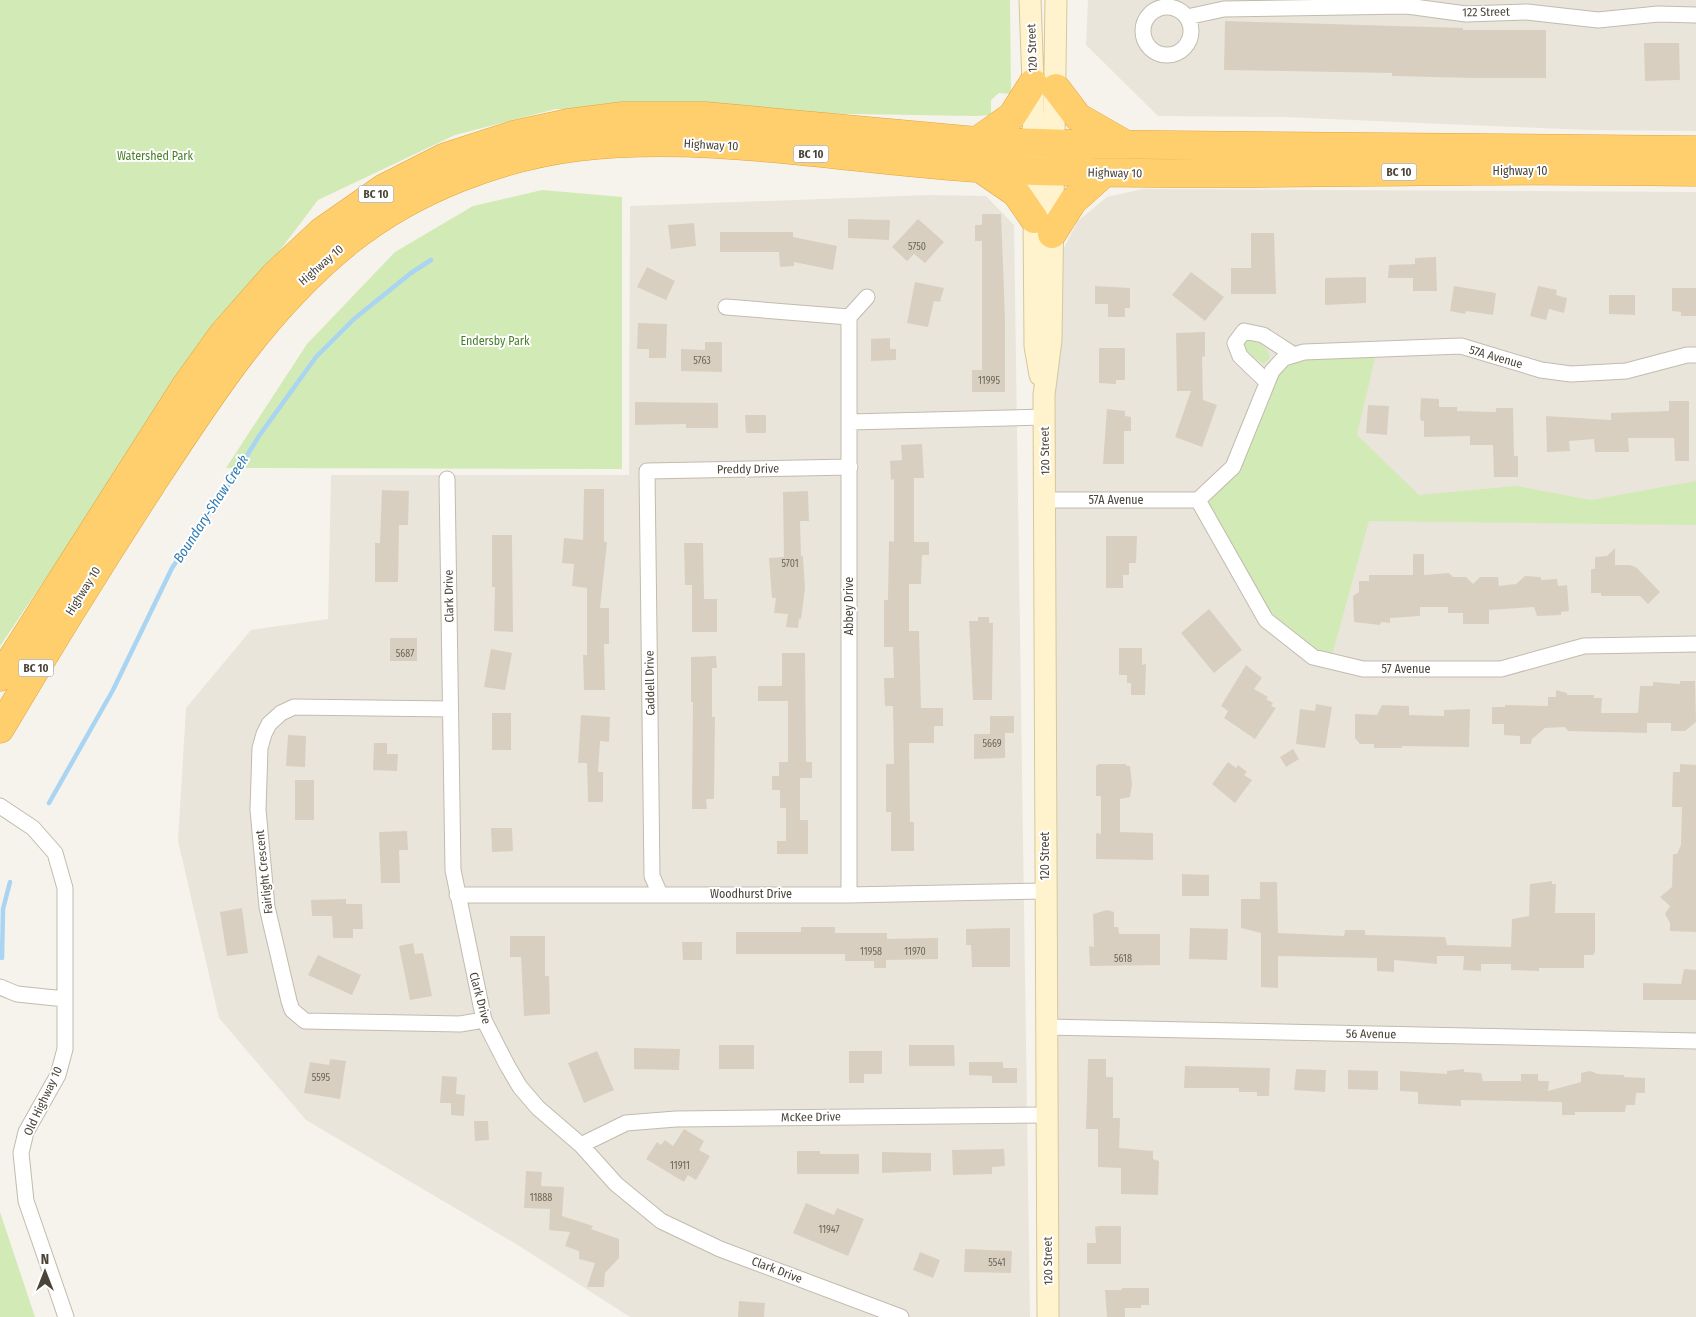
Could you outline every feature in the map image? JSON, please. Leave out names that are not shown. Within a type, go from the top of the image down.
[{"type":"highway","points":[[977,140],[1012,116],[1044,85],[1078,117],[1128,146]]},
{"type":"highway","name":"Highway 10","points":[[0,677],[184,387],[223,334],[274,276],[321,232],[384,188],[445,158],[513,135],[568,123],[623,116],[705,116],[977,140],[1128,146],[1696,150]]},
{"type":"highway","name":"Highway 10","points":[[0,729],[73,606],[231,365],[294,290],[353,238],[398,209],[442,186],[513,160],[574,148],[634,143],[717,144],[981,169],[1103,174],[1272,174],[1483,170],[1696,172]]},
{"type":"highway","points":[[981,169],[1016,193],[1043,226],[1103,174]]},
{"type":"street","name":"120 Street","points":[[1030,0],[1044,85]]},
{"type":"street","name":"120 Street","points":[[1048,1317],[1044,395],[1051,340],[1043,226],[1044,85],[1056,0]]},
{"type":"street","name":"122 Street","points":[[1187,17],[1224,9],[1407,6],[1466,14],[1527,12],[1598,20],[1658,14],[1696,15]]},
{"type":"street","points":[[726,307],[849,317],[867,297]]},
{"type":"street","name":"Abbey Drive","points":[[849,317],[849,895]]},
{"type":"street","points":[[1267,382],[1240,356],[1235,343],[1244,331],[1263,335],[1294,355]]},
{"type":"street","name":"57A Avenue","points":[[1045,500],[1198,500],[1233,467],[1272,371],[1284,358],[1304,352],[1461,346],[1541,370],[1571,374],[1626,371],[1687,355],[1696,355]]},
{"type":"street","points":[[850,422],[1044,417]]},
{"type":"street","name":"Preddy Drive","points":[[647,471],[850,467]]},
{"type":"street","name":"Caddell Drive","points":[[647,471],[652,876],[660,894]]},
{"type":"street","name":"Clark Drive","points":[[447,479],[453,870],[484,1020],[520,1086],[538,1108],[581,1145],[616,1184],[661,1221],[720,1249],[901,1317]]},
{"type":"street","name":"57 Avenue","points":[[1198,500],[1266,620],[1313,658],[1364,670],[1501,669],[1584,646],[1696,644]]},
{"type":"street","name":"Fairlight Crescent","points":[[450,709],[294,707],[282,713],[269,724],[260,748],[258,810],[266,908],[289,1001],[297,1016],[305,1021],[460,1024],[484,1020]]},
{"type":"street","name":"Old Highway 10","points":[[0,806],[33,828],[55,854],[65,888],[65,1048],[58,1075],[26,1132],[21,1153],[26,1201],[66,1317]]},
{"type":"street","name":"Woodhurst Drive","points":[[457,895],[849,895],[1045,890]]},
{"type":"street","points":[[0,987],[18,994],[65,999]]},
{"type":"street","name":"56 Avenue","points":[[1046,1027],[1696,1041]]},
{"type":"street","name":"McKee Drive","points":[[581,1145],[626,1123],[676,1119],[1047,1114]]},
{"type":"shaded area","points":[[1088,0],[1696,0],[1696,131],[1587,130],[1283,117],[1158,116],[1086,45]]},
{"type":"shaded area","points":[[1143,189],[1696,192],[1696,1317],[1058,1317],[1055,1029],[1055,265],[1078,221],[1107,197]]},
{"type":"shaded area","points":[[930,195],[986,196],[1014,225],[1030,1317],[630,1317],[516,1244],[306,1120],[219,1018],[178,841],[186,708],[251,630],[328,619],[331,475],[629,475],[630,206]]},
{"type":"green space","name":"Watershed Park","points":[[0,0],[1010,0],[1011,94],[999,93],[991,100],[991,115],[975,116],[556,109],[455,135],[318,200],[163,405],[0,646]]},
{"type":"green space","name":"Endersby Park","points":[[542,190],[622,197],[622,469],[226,468],[307,344],[395,252],[473,206]]},
{"type":"green space","points":[[1248,338],[1257,340],[1268,351],[1270,358],[1264,364],[1244,351],[1243,342]]},
{"type":"green space","points":[[1376,354],[1357,435],[1419,495],[1516,486],[1591,500],[1696,481],[1696,525],[1369,521],[1332,655],[1317,652],[1268,615],[1205,501],[1237,472],[1275,375],[1286,367],[1310,358]]},
{"type":"green space","points":[[0,1212],[35,1317],[0,1317]]},
{"type":"building","points":[[1225,21],[1463,28],[1463,30],[1546,30],[1546,78],[1392,76],[1392,73],[1224,70]]},
{"type":"building","points":[[1644,43],[1679,43],[1680,80],[1645,81]]},
{"type":"building","points":[[982,214],[1001,214],[1005,318],[1005,392],[972,392],[972,370],[982,370],[982,241],[975,241],[975,225],[982,225]]},
{"type":"building","points":[[848,219],[890,220],[889,240],[848,238]]},
{"type":"building","points":[[918,219],[944,242],[925,263],[914,254],[907,261],[892,247]]},
{"type":"building","points":[[694,223],[696,246],[671,249],[668,225]]},
{"type":"building","points":[[720,232],[793,232],[793,237],[837,246],[833,270],[794,262],[794,266],[780,267],[779,252],[720,252]]},
{"type":"building","points":[[1251,233],[1274,233],[1276,294],[1231,294],[1231,268],[1251,268]]},
{"type":"building","points":[[1436,257],[1437,291],[1413,291],[1413,278],[1388,278],[1389,265],[1415,264],[1415,258]]},
{"type":"building","points":[[647,267],[675,281],[666,300],[637,287]]},
{"type":"building","points":[[1191,272],[1224,297],[1205,321],[1172,295]]},
{"type":"building","points":[[1366,277],[1366,303],[1325,305],[1325,278]]},
{"type":"building","points":[[915,282],[944,288],[940,302],[934,301],[928,327],[907,323]]},
{"type":"building","points":[[1095,286],[1130,288],[1130,308],[1125,308],[1125,317],[1108,317],[1108,304],[1095,304]]},
{"type":"building","points":[[1454,286],[1496,293],[1493,315],[1466,311],[1465,314],[1450,311]]},
{"type":"building","points":[[1538,286],[1557,290],[1556,295],[1567,298],[1564,313],[1549,309],[1546,320],[1530,316]]},
{"type":"building","points":[[1672,288],[1696,288],[1696,316],[1681,316],[1681,312],[1672,311]]},
{"type":"building","points":[[1609,295],[1635,295],[1635,315],[1609,314]]},
{"type":"building","points":[[638,323],[667,324],[666,358],[649,358],[649,349],[637,349]]},
{"type":"building","points":[[1205,332],[1205,356],[1202,357],[1203,400],[1217,405],[1202,447],[1175,437],[1191,391],[1177,391],[1176,333]]},
{"type":"building","points":[[890,338],[890,349],[896,349],[896,360],[871,361],[871,339]]},
{"type":"building","points":[[705,342],[722,342],[722,372],[681,371],[681,349],[705,350]]},
{"type":"building","points":[[1099,348],[1125,348],[1125,380],[1116,380],[1116,384],[1099,383]]},
{"type":"building","points":[[1421,398],[1439,399],[1439,407],[1457,407],[1457,411],[1496,412],[1496,408],[1513,408],[1514,456],[1518,456],[1518,477],[1494,477],[1493,445],[1470,445],[1470,436],[1424,437],[1424,421],[1421,421],[1420,417]]},
{"type":"building","points":[[1669,401],[1689,401],[1689,461],[1675,461],[1674,438],[1628,438],[1629,452],[1595,452],[1594,439],[1569,441],[1570,451],[1547,452],[1546,416],[1611,420],[1611,413],[1669,411]]},
{"type":"building","points":[[635,402],[718,403],[718,428],[686,428],[686,424],[635,425]]},
{"type":"building","points":[[1368,405],[1389,406],[1387,435],[1366,433]]},
{"type":"building","points":[[1107,409],[1125,411],[1125,416],[1131,417],[1131,431],[1124,431],[1124,464],[1103,464]]},
{"type":"building","points":[[745,415],[766,415],[766,433],[746,433]]},
{"type":"building","points":[[922,444],[924,478],[914,478],[914,542],[929,542],[929,555],[922,555],[921,584],[909,584],[909,631],[919,631],[921,708],[943,708],[943,726],[934,726],[934,743],[909,743],[910,822],[914,822],[914,851],[891,851],[891,812],[886,812],[886,764],[894,764],[893,706],[885,706],[884,678],[894,678],[893,647],[884,647],[884,600],[888,600],[889,541],[894,542],[894,479],[891,480],[890,461],[902,460],[901,445]]},
{"type":"building","points":[[584,489],[604,489],[604,542],[607,542],[600,608],[609,608],[609,644],[604,644],[605,690],[584,690],[583,655],[587,655],[587,588],[572,586],[574,564],[562,563],[564,538],[583,540]]},
{"type":"building","points":[[382,490],[409,491],[408,525],[399,525],[398,582],[375,582],[375,543],[380,543]]},
{"type":"building","points":[[808,491],[809,521],[800,521],[801,556],[803,556],[805,589],[801,619],[799,619],[798,628],[786,627],[788,614],[774,613],[776,598],[772,598],[769,558],[784,557],[783,492]]},
{"type":"building","points":[[492,535],[512,535],[513,632],[494,631],[495,587],[492,587]]},
{"type":"building","points":[[1106,536],[1137,536],[1136,563],[1129,563],[1129,575],[1123,575],[1123,588],[1106,588]]},
{"type":"building","points":[[684,543],[703,543],[704,599],[717,599],[717,632],[692,632],[692,585],[685,585]]},
{"type":"building","points":[[1615,548],[1615,565],[1630,565],[1637,568],[1660,592],[1648,604],[1640,596],[1601,596],[1601,593],[1591,593],[1591,569],[1595,569],[1595,557],[1607,556]]},
{"type":"building","points":[[1413,554],[1424,554],[1424,575],[1449,573],[1453,577],[1466,577],[1473,584],[1480,577],[1498,577],[1499,586],[1516,584],[1525,576],[1541,577],[1541,580],[1557,579],[1558,586],[1567,585],[1569,611],[1561,612],[1561,615],[1537,616],[1534,607],[1489,610],[1489,624],[1463,624],[1463,613],[1448,613],[1448,607],[1420,607],[1420,616],[1390,618],[1390,623],[1381,622],[1380,625],[1354,622],[1353,596],[1359,592],[1359,581],[1369,581],[1369,575],[1413,575]]},
{"type":"building","points":[[1209,609],[1242,650],[1214,673],[1181,633]]},
{"type":"building","points":[[978,617],[989,617],[989,623],[993,623],[992,700],[973,700],[969,621],[978,621]]},
{"type":"building","points":[[390,638],[417,638],[417,661],[390,661]]},
{"type":"building","points":[[1119,648],[1142,648],[1142,665],[1146,664],[1145,695],[1131,695],[1131,683],[1127,683],[1127,675],[1119,675]]},
{"type":"building","points":[[491,649],[512,653],[505,690],[484,687]]},
{"type":"building","points":[[782,653],[805,653],[806,762],[812,762],[812,778],[800,778],[800,820],[808,820],[808,854],[777,854],[777,841],[786,841],[786,808],[780,808],[780,790],[772,790],[772,776],[779,776],[779,762],[788,762],[788,701],[758,701],[758,686],[782,686]]},
{"type":"building","points":[[716,656],[717,668],[712,668],[712,717],[715,717],[714,799],[706,799],[707,809],[692,809],[693,702],[691,702],[691,657]]},
{"type":"building","points":[[1246,665],[1262,678],[1254,689],[1268,697],[1266,699],[1273,703],[1271,706],[1276,708],[1255,739],[1224,718],[1228,711],[1221,706]]},
{"type":"building","points":[[1680,681],[1695,681],[1696,722],[1685,731],[1671,731],[1671,723],[1647,723],[1647,733],[1568,731],[1565,727],[1545,728],[1532,739],[1531,744],[1520,744],[1520,736],[1504,735],[1504,724],[1492,724],[1492,707],[1505,707],[1505,705],[1548,706],[1548,697],[1556,697],[1556,690],[1567,693],[1567,695],[1594,695],[1594,698],[1602,698],[1601,713],[1638,713],[1640,686],[1653,686],[1653,682],[1680,684]]},
{"type":"building","points":[[1316,704],[1332,707],[1325,748],[1296,744],[1300,709],[1315,711]]},
{"type":"building","points":[[1382,705],[1409,706],[1409,715],[1444,716],[1444,710],[1470,709],[1469,747],[1402,746],[1402,748],[1374,748],[1374,744],[1360,744],[1355,738],[1355,714],[1377,715]]},
{"type":"building","points":[[492,713],[511,713],[511,750],[492,750]]},
{"type":"building","points":[[581,715],[610,717],[609,742],[600,741],[598,772],[603,772],[603,802],[588,802],[587,763],[578,763]]},
{"type":"building","points":[[990,716],[1014,716],[1014,733],[1005,733],[1005,758],[974,759],[974,734],[990,734]]},
{"type":"building","points":[[288,735],[306,736],[305,767],[286,766]]},
{"type":"building","points":[[374,743],[387,743],[387,754],[398,754],[397,771],[373,770]]},
{"type":"building","points":[[1293,749],[1299,759],[1286,767],[1280,757]]},
{"type":"building","points":[[1228,762],[1236,768],[1238,765],[1247,772],[1244,775],[1252,780],[1235,803],[1212,784]]},
{"type":"building","points":[[1099,764],[1126,764],[1126,766],[1130,766],[1132,784],[1130,797],[1120,799],[1120,832],[1153,833],[1153,860],[1096,859],[1096,833],[1101,834],[1101,796],[1096,796],[1096,766]]},
{"type":"building","points":[[1680,764],[1696,765],[1696,932],[1670,931],[1670,923],[1665,914],[1670,906],[1660,897],[1672,887],[1673,854],[1677,854],[1681,845],[1682,807],[1672,807],[1673,772],[1680,772]]},
{"type":"building","points":[[295,780],[314,780],[314,820],[295,820]]},
{"type":"building","points":[[491,828],[512,828],[513,851],[492,852]]},
{"type":"building","points":[[407,831],[408,850],[399,850],[400,883],[381,883],[379,832]]},
{"type":"building","points":[[1182,874],[1209,875],[1209,896],[1182,896]]},
{"type":"building","points":[[1552,881],[1552,884],[1556,884],[1555,913],[1595,913],[1595,952],[1593,955],[1584,955],[1584,968],[1539,968],[1539,971],[1511,970],[1511,964],[1481,964],[1481,971],[1463,970],[1464,956],[1437,956],[1437,964],[1394,960],[1394,972],[1377,971],[1377,958],[1278,956],[1278,988],[1261,987],[1261,933],[1241,928],[1241,899],[1260,899],[1260,882],[1277,882],[1278,933],[1344,936],[1345,930],[1365,930],[1365,935],[1445,937],[1447,945],[1511,947],[1512,919],[1529,916],[1530,884]]},
{"type":"building","points":[[346,899],[346,904],[362,904],[363,929],[353,929],[353,938],[333,938],[332,916],[312,916],[311,900]]},
{"type":"building","points":[[242,908],[248,953],[227,956],[220,912]]},
{"type":"building","points":[[1107,910],[1114,912],[1114,927],[1118,927],[1119,934],[1160,934],[1160,965],[1090,966],[1089,946],[1094,947],[1093,914]]},
{"type":"building","points":[[801,927],[835,927],[835,933],[887,933],[887,939],[938,938],[938,959],[886,960],[886,968],[874,968],[874,961],[845,961],[845,954],[736,954],[736,932],[801,932]]},
{"type":"building","points":[[1010,928],[1010,967],[972,967],[971,945],[966,945],[966,929]]},
{"type":"building","points":[[1190,928],[1228,929],[1227,960],[1189,959]]},
{"type":"building","points":[[510,936],[545,936],[545,976],[549,976],[550,1014],[524,1016],[521,957],[510,957]]},
{"type":"building","points":[[682,942],[702,942],[702,960],[683,960]]},
{"type":"building","points":[[413,943],[415,954],[423,953],[432,996],[410,1000],[399,946]]},
{"type":"building","points":[[318,955],[361,975],[352,995],[308,975]]},
{"type":"building","points":[[1684,969],[1696,970],[1696,1000],[1643,1000],[1643,983],[1681,984]]},
{"type":"building","points":[[719,1045],[754,1045],[754,1069],[719,1069]]},
{"type":"building","points":[[909,1045],[954,1045],[955,1066],[909,1066]]},
{"type":"building","points":[[634,1048],[680,1049],[679,1070],[634,1069]]},
{"type":"building","points":[[597,1051],[614,1090],[584,1103],[568,1063]]},
{"type":"building","points":[[849,1051],[882,1051],[882,1074],[864,1074],[864,1083],[849,1083]]},
{"type":"building","points":[[330,1059],[346,1061],[340,1099],[304,1093],[310,1062],[329,1065]]},
{"type":"building","points":[[1088,1059],[1106,1059],[1106,1077],[1113,1077],[1113,1118],[1120,1118],[1119,1148],[1153,1151],[1153,1159],[1159,1161],[1158,1195],[1121,1194],[1121,1168],[1098,1167],[1098,1129],[1086,1129]]},
{"type":"building","points":[[969,1062],[1003,1062],[1003,1068],[1017,1068],[1017,1083],[992,1083],[992,1076],[969,1075]]},
{"type":"building","points":[[1185,1066],[1270,1068],[1269,1096],[1257,1096],[1257,1092],[1239,1092],[1239,1088],[1184,1088]]},
{"type":"building","points":[[1296,1069],[1326,1070],[1325,1092],[1294,1090]]},
{"type":"building","points":[[1464,1069],[1464,1072],[1481,1073],[1483,1081],[1521,1081],[1521,1074],[1538,1074],[1538,1081],[1549,1081],[1548,1091],[1581,1082],[1581,1073],[1590,1071],[1598,1074],[1624,1075],[1624,1077],[1645,1078],[1645,1093],[1636,1093],[1635,1105],[1626,1105],[1625,1112],[1575,1112],[1575,1115],[1562,1115],[1562,1102],[1461,1100],[1461,1106],[1418,1104],[1418,1092],[1400,1091],[1400,1071],[1447,1074],[1447,1071]]},
{"type":"building","points":[[1348,1070],[1378,1071],[1378,1090],[1348,1089]]},
{"type":"building","points":[[442,1076],[457,1077],[456,1094],[465,1095],[464,1116],[451,1115],[451,1103],[440,1103]]},
{"type":"building","points":[[474,1121],[488,1121],[489,1140],[475,1141]]},
{"type":"building","points":[[684,1129],[704,1141],[699,1150],[710,1156],[696,1180],[688,1175],[684,1182],[646,1159],[657,1142],[661,1145],[665,1140],[673,1146]]},
{"type":"building","points":[[1004,1149],[1005,1166],[992,1167],[992,1174],[953,1175],[952,1150]]},
{"type":"building","points":[[797,1151],[820,1151],[820,1154],[859,1154],[859,1174],[797,1174]]},
{"type":"building","points":[[882,1152],[931,1153],[931,1171],[882,1173]]},
{"type":"building","points":[[526,1171],[542,1172],[541,1186],[564,1187],[562,1216],[593,1226],[591,1229],[619,1239],[619,1258],[605,1273],[604,1287],[587,1287],[595,1263],[579,1259],[579,1251],[565,1246],[570,1232],[549,1230],[550,1209],[524,1208]]},
{"type":"building","points":[[806,1203],[834,1215],[837,1208],[864,1219],[848,1256],[793,1233]]},
{"type":"building","points":[[1121,1226],[1121,1264],[1087,1264],[1087,1243],[1096,1243],[1095,1227]]},
{"type":"building","points":[[965,1249],[1012,1251],[1011,1273],[964,1272]]},
{"type":"building","points":[[920,1252],[940,1260],[933,1278],[913,1270]]},
{"type":"building","points":[[1122,1288],[1149,1288],[1149,1305],[1141,1305],[1141,1308],[1125,1308],[1125,1317],[1107,1317],[1105,1290],[1122,1290]]},
{"type":"building","points":[[739,1301],[765,1303],[764,1317],[738,1317]]},
{"type":"waterway","name":"Boundary-Shaw Creek","points":[[49,803],[113,690],[172,568],[232,480],[259,436],[316,357],[354,319],[411,273],[431,260]]},
{"type":"waterway","name":"Boundary-Shaw Creek","points":[[2,958],[3,909],[10,882]]}]
